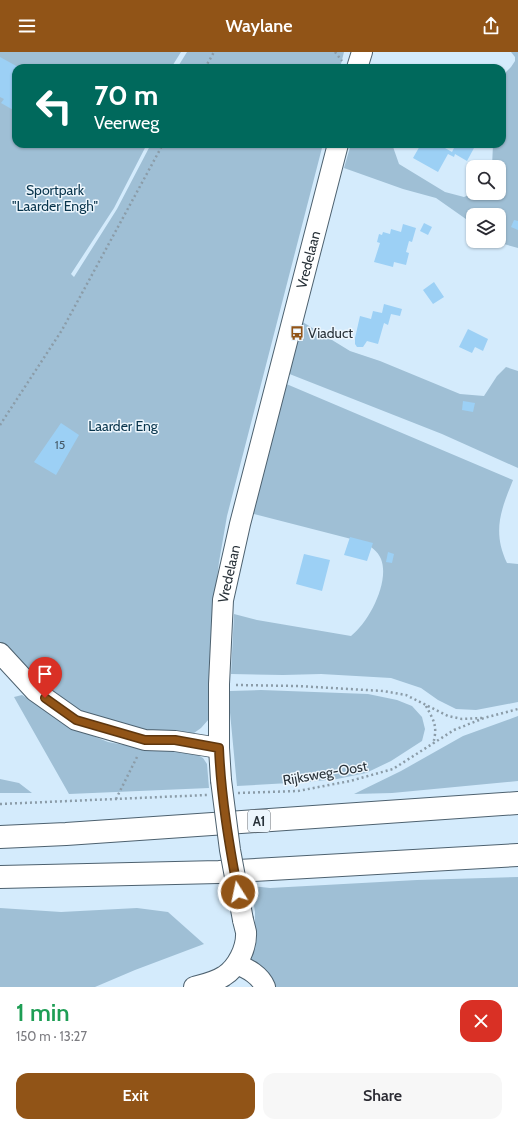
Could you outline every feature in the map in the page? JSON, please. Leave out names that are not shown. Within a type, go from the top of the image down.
[{"type":"highway","name":"A1","points":[[0,837],[74,834],[518,803]]},
{"type":"highway","points":[[0,878],[219,872],[518,855]]},
{"type":"street","points":[[359,64],[362,52]]},
{"type":"street","name":"Vredelaan","points":[[194,987],[210,983],[225,976],[237,964],[244,948],[246,934],[217,788],[219,748],[219,684],[223,600],[240,524],[337,148]]},
{"type":"street","points":[[0,653],[35,690],[76,720],[145,740],[175,740],[219,748]]},
{"type":"street","points":[[237,964],[256,975],[265,987]]},
{"type":"path","points":[[207,64],[214,52]]},
{"type":"path","points":[[0,425],[62,330],[161,148]]},
{"type":"path","points":[[219,684],[298,686],[383,691],[406,695],[448,716],[462,719],[484,718]]},
{"type":"path","points":[[425,704],[435,722],[436,733],[432,744]]},
{"type":"path","name":"Rijksweg-Oost","points":[[237,793],[298,791],[350,781],[393,769],[454,730],[484,718],[518,709]]},
{"type":"path","points":[[116,799],[145,740]]},
{"type":"path","points":[[0,804],[116,799],[217,788]]},
{"type":"green space","name":"Laarder Eng","points":[[0,52],[181,52],[174,64],[12,64],[12,148],[145,148],[114,208],[71,274],[74,277],[117,209],[149,148],[322,148],[227,516],[215,597],[209,719],[194,733],[178,734],[156,732],[100,720],[66,705],[42,688],[0,646]]},
{"type":"green space","points":[[187,52],[344,52],[341,64],[180,64]]},
{"type":"green space","points":[[511,52],[518,52],[518,248],[506,245],[506,208],[466,208],[466,219],[436,198],[403,189],[344,168],[350,148],[393,148],[399,164],[445,192],[466,196],[466,200],[506,200],[506,160],[492,160],[493,148],[506,148],[506,72],[515,61],[515,57]]},
{"type":"green space","points":[[301,321],[350,351],[380,361],[460,394],[484,396],[497,376],[506,367],[518,371],[518,468],[442,434],[287,373]]},
{"type":"green space","points":[[284,383],[513,480],[502,511],[499,531],[502,551],[507,563],[518,564],[518,702],[476,710],[456,709],[438,700],[421,688],[391,678],[321,674],[231,674],[234,614],[257,620],[351,636],[358,630],[371,612],[383,579],[383,568],[380,556],[374,549],[363,542],[250,513]]},
{"type":"green space","points":[[261,690],[368,694],[397,700],[412,706],[422,717],[425,729],[422,741],[391,761],[366,773],[337,779],[237,786],[229,702],[230,691]]},
{"type":"green space","points":[[22,695],[74,728],[108,742],[135,747],[193,752],[203,758],[207,764],[209,788],[69,794],[14,697]]},
{"type":"green space","points":[[518,716],[518,781],[392,793],[354,794],[401,771],[463,736]]},
{"type":"green space","points":[[0,779],[19,783],[32,793],[0,793]]},
{"type":"green space","points":[[518,877],[518,987],[268,987],[250,961],[255,946],[255,912],[251,886],[270,888],[417,880]]},
{"type":"green space","points":[[0,908],[61,912],[137,908],[168,912],[204,944],[95,987],[0,987]]},
{"type":"building","points":[[0,57],[13,64],[12,109],[1,103],[4,99],[0,97]]},
{"type":"building","points":[[419,148],[445,148],[452,152],[454,148],[474,148],[466,160],[455,154],[454,157],[448,154],[438,172],[413,158]]},
{"type":"building","points":[[514,220],[518,221],[518,230],[511,227]]},
{"type":"building","points":[[424,223],[432,227],[428,235],[420,231]]},
{"type":"building","points":[[403,224],[416,228],[412,242],[409,241],[406,252],[409,253],[406,265],[394,262],[393,267],[374,262],[380,243],[377,242],[379,234],[382,235],[383,232],[390,234],[391,229],[401,232]]},
{"type":"building","points":[[434,282],[444,297],[433,304],[423,290]]},
{"type":"building","points":[[384,304],[402,309],[400,316],[391,314],[388,325],[384,323],[378,344],[367,341],[363,347],[357,347],[355,344],[355,338],[360,316],[371,319],[373,311],[382,313]]},
{"type":"building","points":[[468,329],[488,339],[483,351],[475,347],[472,353],[459,347]]},
{"type":"building","points":[[463,401],[475,403],[473,412],[462,410]]},
{"type":"building","points":[[61,423],[79,435],[56,475],[34,462]]},
{"type":"building","points":[[350,537],[373,543],[367,561],[344,555]]},
{"type":"building","points":[[388,552],[394,554],[392,563],[386,562]]},
{"type":"building","points":[[304,554],[330,560],[322,591],[296,584]]},
{"type":"place","name":"Viaduct","points":[[297,333]]},
{"type":"route","points":[[45,698],[76,720],[145,740],[175,740],[219,748],[220,780],[230,850],[238,892]]},
{"type":"park label","name":"Sportpark \"Laarder Engh\"","points":[[55,198]]}]
